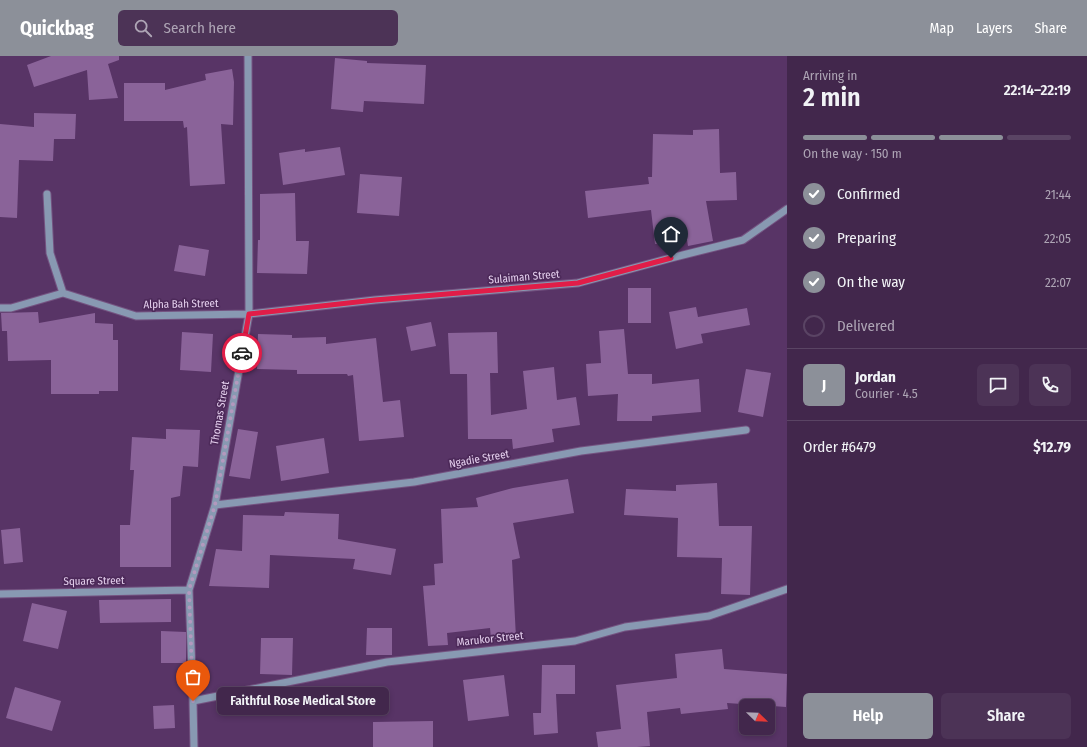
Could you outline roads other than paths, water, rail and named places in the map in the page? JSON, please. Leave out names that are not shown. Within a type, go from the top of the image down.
[{"type":"street","name":"Thomas Street","points":[[194,747],[189,590],[215,505],[249,314],[248,56]]},
{"type":"street","points":[[0,308],[11,308],[63,293],[50,253],[47,194]]},
{"type":"street","name":"Sulaiman Street","points":[[249,314],[375,300],[578,283],[743,240],[787,208]]},
{"type":"street","name":"Alpha Bah Street","points":[[63,293],[136,316],[249,314]]},
{"type":"street","name":"Ngadie Street","points":[[215,505],[414,482],[581,451],[746,430]]},
{"type":"street","name":"Marukor Street","points":[[193,701],[387,662],[575,641],[625,627],[709,616],[787,589]]},
{"type":"street","name":"Square Street","points":[[0,594],[189,590]]},
{"type":"place","name":"Faithful Rose Medical Store","points":[[193,701]]}]
